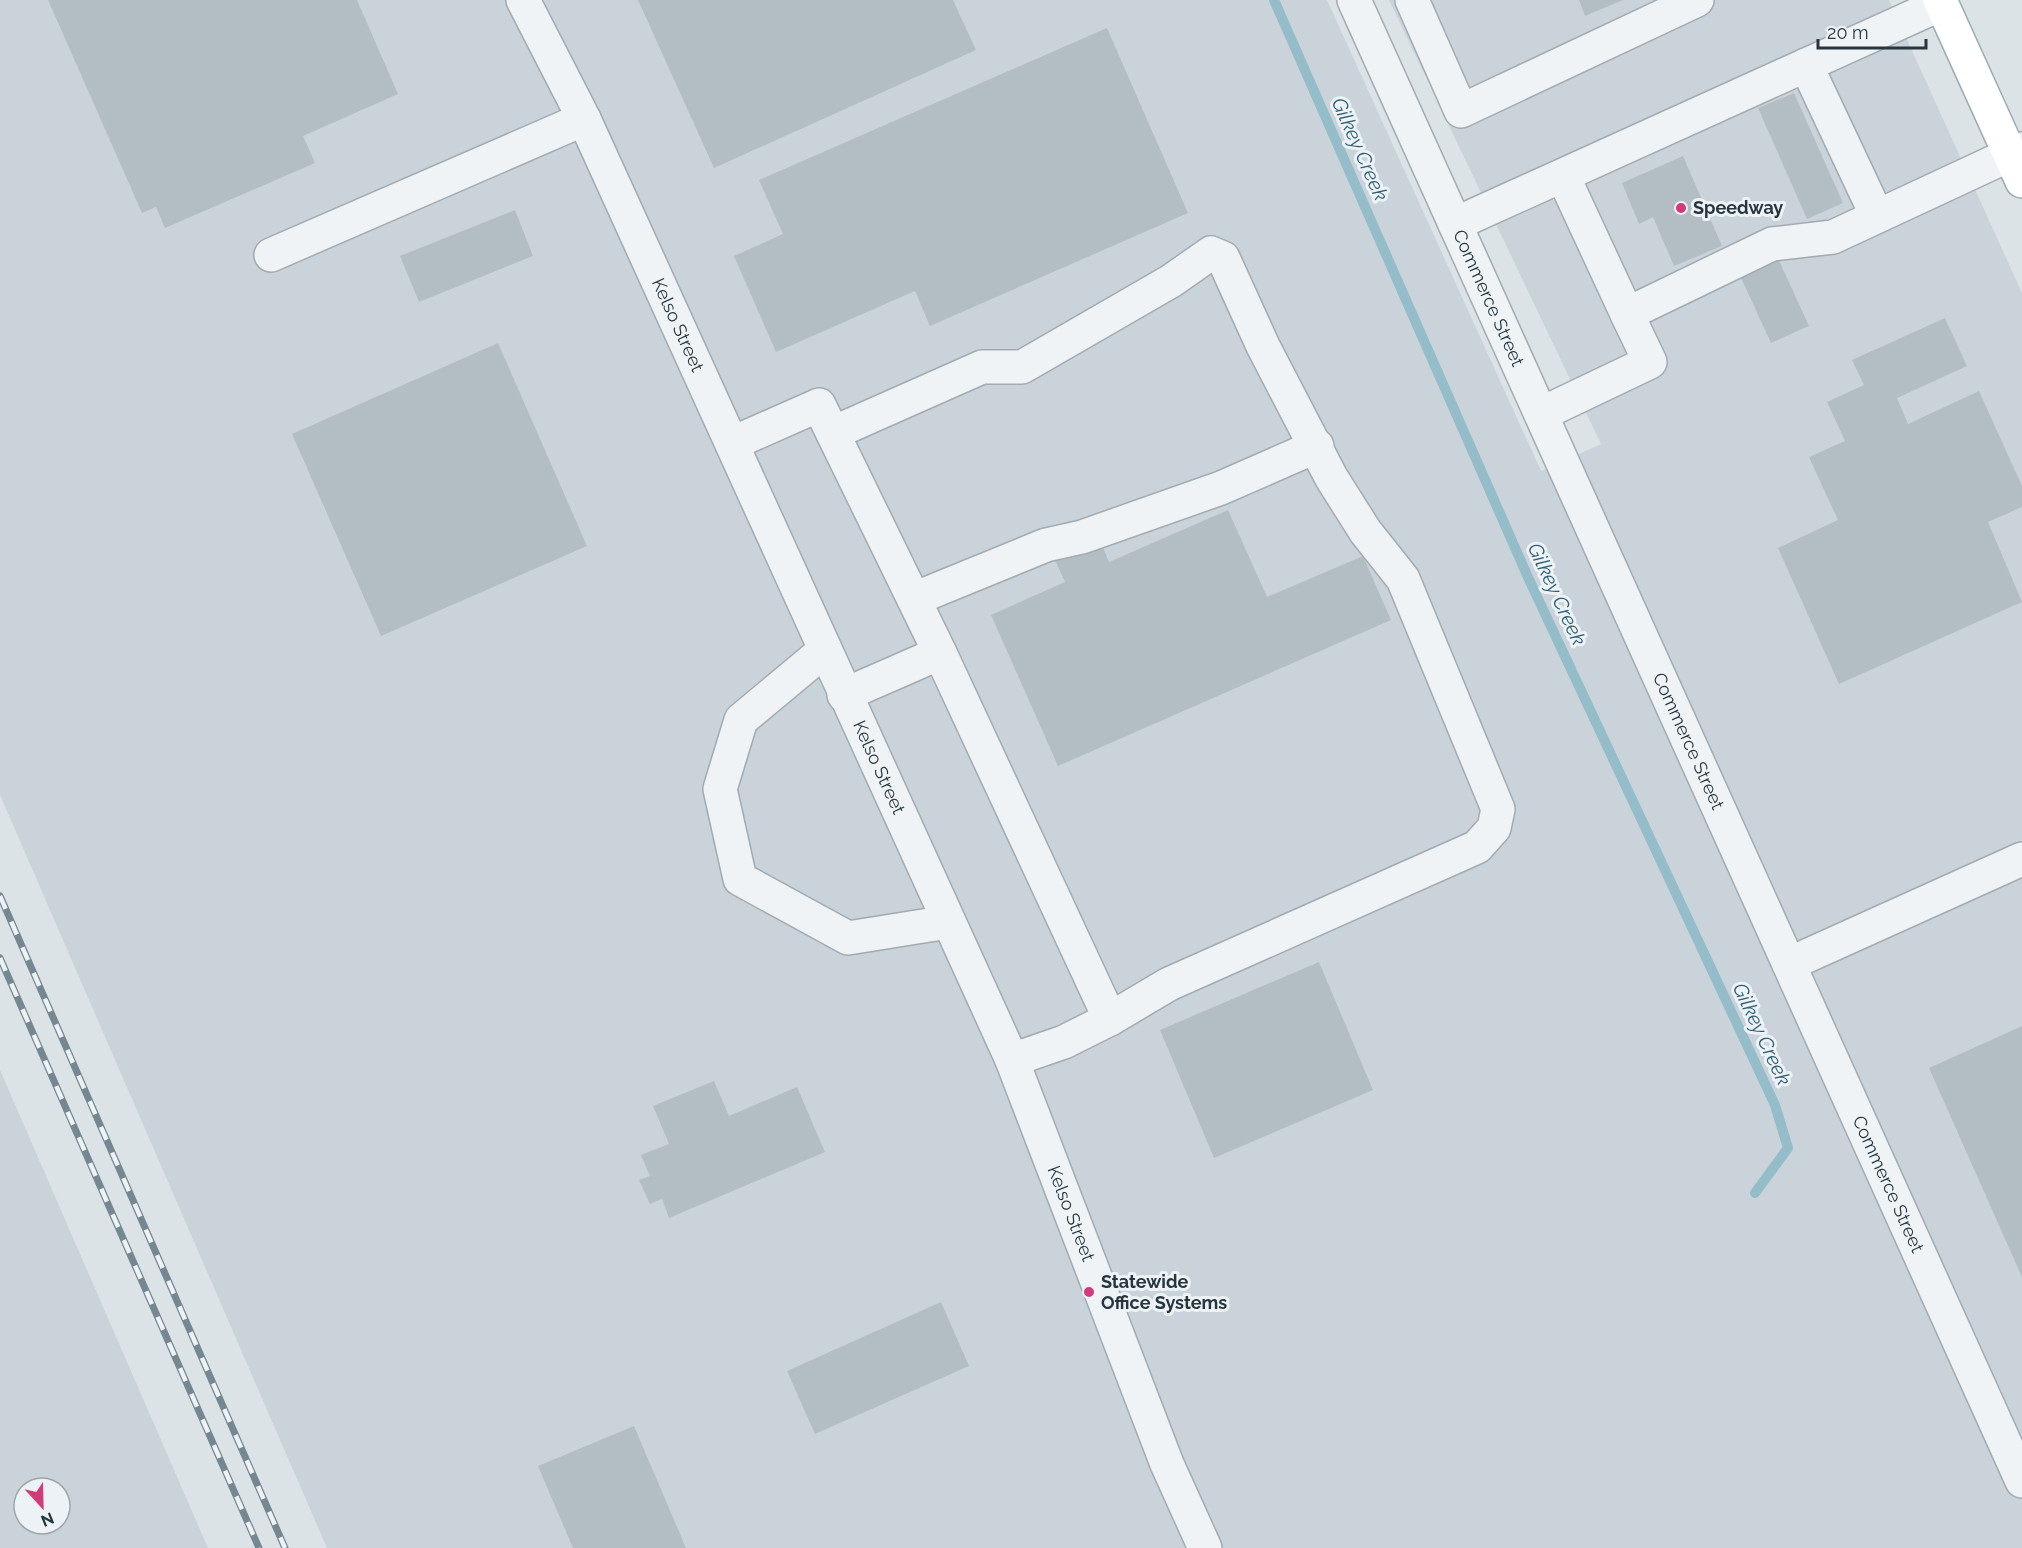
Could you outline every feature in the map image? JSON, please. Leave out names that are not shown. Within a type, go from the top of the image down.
[{"type":"main road","points":[[1940,2],[2018,161]]},
{"type":"street","name":"Kelso Street","points":[[523,0],[584,119],[733,443],[844,695],[1012,1060],[1167,1464],[1204,1548]]},
{"type":"street","name":"Commerce Street","points":[[1354,0],[2022,1481]]},
{"type":"street","points":[[1412,0],[1461,111],[1697,0]]},
{"type":"street","points":[[1455,225],[1940,2]]},
{"type":"street","points":[[1806,65],[1876,216]]},
{"type":"street","points":[[272,255],[584,119]]},
{"type":"street","points":[[1627,314],[1772,244],[1833,237],[1876,216],[2018,161]]},
{"type":"street","points":[[1541,414],[1650,362],[1563,176]]},
{"type":"street","points":[[833,433],[982,367],[1022,367],[1171,281],[1212,253],[1223,258],[1263,346],[1317,446],[1331,477],[1365,531],[1403,579],[1498,809],[1494,828],[1476,847],[1169,984],[1110,1019],[1064,1042],[1012,1060]]},
{"type":"street","points":[[733,443],[819,405],[940,653],[1110,1019]]},
{"type":"street","points":[[914,599],[1046,545],[1082,537],[1221,488],[1317,446]]},
{"type":"street","points":[[825,650],[741,720],[720,789],[740,879],[848,938],[948,922]]},
{"type":"street","points":[[844,695],[940,653]]},
{"type":"street","points":[[1789,964],[2022,859]]},
{"type":"shaded area","points":[[0,0],[1327,0],[1541,471],[1601,444],[1389,0],[1889,0],[2022,293],[2022,1548],[327,1548],[0,795]]},
{"type":"shaded area","points":[[0,1070],[208,1548],[0,1548]]},
{"type":"building","points":[[48,0],[357,0],[398,94],[303,136],[315,163],[165,228],[156,207],[142,213]]},
{"type":"building","points":[[638,0],[953,0],[976,50],[714,168]]},
{"type":"building","points":[[1579,0],[1623,0],[1585,16]]},
{"type":"building","points":[[1107,28],[1188,213],[930,326],[915,291],[776,352],[734,256],[783,234],[759,180]]},
{"type":"building","points":[[1794,93],[1843,203],[1807,219],[1758,108]]},
{"type":"building","points":[[1683,156],[1722,246],[1674,266],[1653,217],[1639,224],[1622,183]]},
{"type":"building","points":[[515,210],[533,256],[419,302],[400,256]]},
{"type":"building","points":[[1776,254],[1809,326],[1771,343],[1738,271]]},
{"type":"building","points":[[1945,318],[1967,366],[1897,398],[1908,424],[1979,391],[2022,486],[2022,507],[1988,522],[2022,602],[1839,684],[1778,548],[1838,520],[1809,457],[1845,441],[1827,402],[1864,385],[1852,360]]},
{"type":"building","points":[[498,343],[587,546],[381,636],[292,434]]},
{"type":"building","points":[[1228,510],[1267,597],[1363,556],[1391,620],[1058,766],[991,615],[1065,582],[1055,560],[1100,540],[1109,562]]},
{"type":"building","points":[[1319,962],[1373,1090],[1214,1158],[1160,1030]]},
{"type":"building","points":[[2022,1026],[2022,1277],[1929,1068]]},
{"type":"building","points":[[714,1081],[729,1116],[797,1087],[825,1152],[669,1218],[662,1199],[650,1204],[639,1180],[650,1176],[641,1155],[669,1144],[653,1106]]},
{"type":"building","points":[[941,1302],[969,1366],[815,1434],[787,1371]]},
{"type":"building","points":[[634,1426],[686,1548],[573,1548],[538,1466]]},
{"type":"waterway","name":"Gilkey Creek","points":[[1274,0],[1527,575],[1775,1105],[1788,1148],[1755,1193]]},
{"type":"railway","points":[[0,896],[285,1548]]},
{"type":"railway","points":[[0,958],[259,1548]]},
{"type":"place","name":"Speedway","points":[[1681,208]]},
{"type":"place","name":"Statewide Office Systems","points":[[1089,1292]]}]
